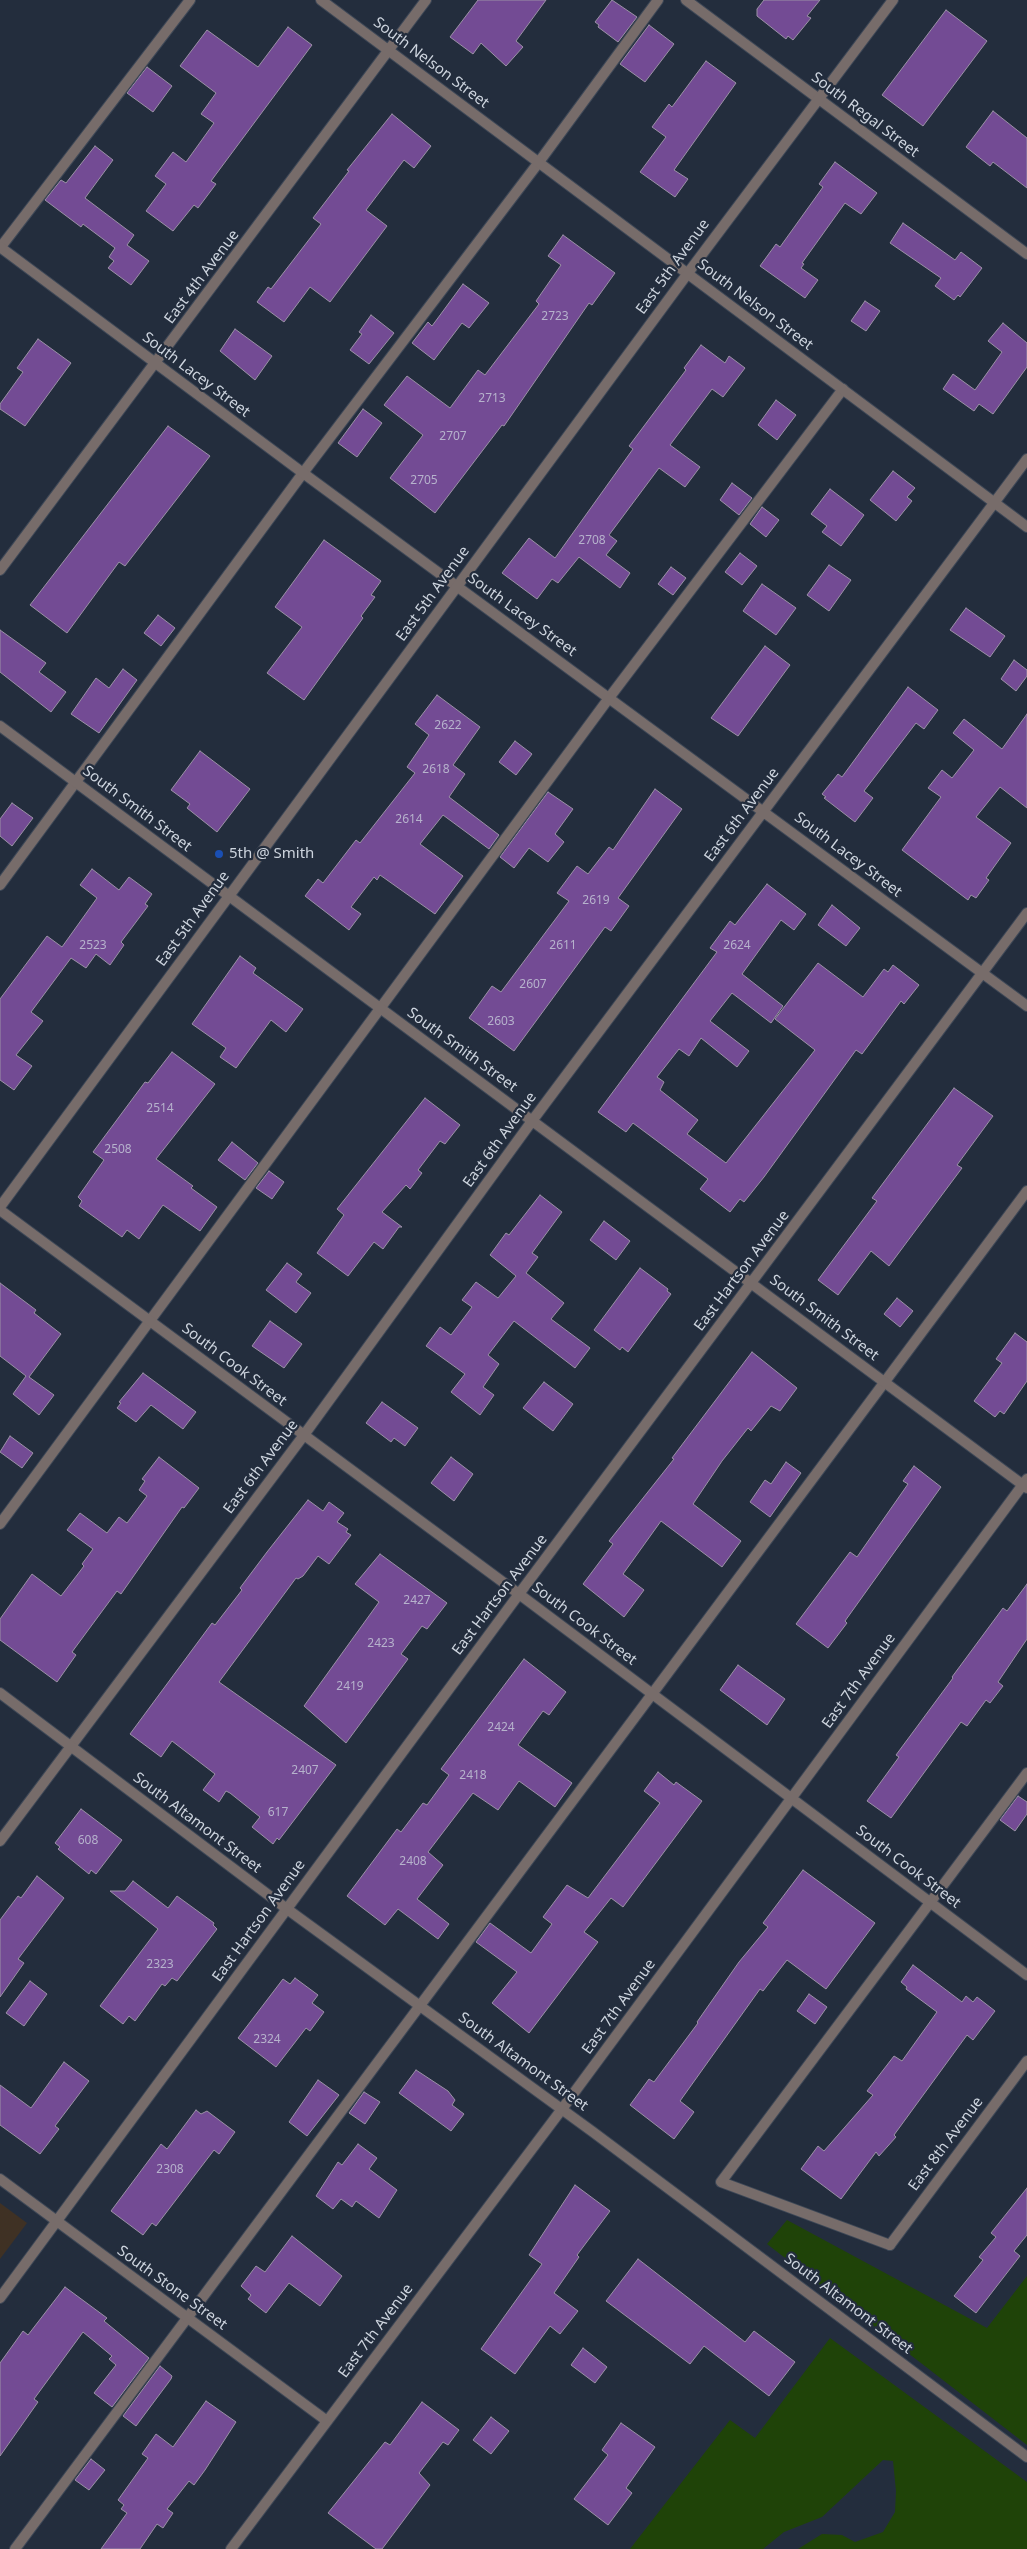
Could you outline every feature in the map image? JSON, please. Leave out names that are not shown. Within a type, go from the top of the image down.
[{"type":"street","points":[[0,248],[190,0]]},
{"type":"street","name":"South Nelson Street","points":[[321,0],[1027,526]]},
{"type":"street","name":"East 4th Avenue","points":[[0,570],[156,364],[426,0]]},
{"type":"street","points":[[0,885],[303,473],[539,162],[658,0]]},
{"type":"street","name":"South Regal Street","points":[[686,0],[1027,254]]},
{"type":"street","name":"East 5th Avenue","points":[[0,1208],[688,273],[893,0]]},
{"type":"street","name":"South Lacey Street","points":[[0,248],[1027,1006]]},
{"type":"street","points":[[0,1524],[151,1322],[609,698],[843,389]]},
{"type":"street","name":"East 6th Avenue","points":[[0,1841],[304,1435],[532,1121],[1027,459]]},
{"type":"street","name":"South Smith Street","points":[[0,726],[884,1382],[1026,1484]]},
{"type":"street","name":"East Hartson Avenue","points":[[0,2298],[519,1594],[1027,914]]},
{"type":"street","points":[[16,2549],[1027,1192]]},
{"type":"street","name":"South Cook Street","points":[[0,1208],[1027,1975]]},
{"type":"street","name":"East 7th Avenue","points":[[231,2549],[562,2109],[1026,1484]]},
{"type":"street","name":"South Altamont Street","points":[[0,1693],[286,1909],[562,2109],[1027,2457]]},
{"type":"street","points":[[930,1902],[1027,1773]]},
{"type":"street","name":"East 8th Avenue","points":[[930,1902],[721,2182],[890,2245],[1027,2061]]},
{"type":"street","name":"South Stone Street","points":[[0,2179],[327,2421]]},
{"type":"shaded area","points":[[0,2203],[27,2223],[0,2259]]},
{"type":"green space","points":[[787,2220],[987,2328],[1027,2276],[1027,2445],[767,2244]]},
{"type":"green space","points":[[830,2338],[1027,2482],[1027,2549],[798,2549],[822,2534],[842,2535],[855,2542],[883,2532],[895,2512],[896,2491],[893,2461],[883,2460],[822,2517],[784,2532],[763,2549],[630,2549],[730,2420],[755,2438]]},
{"type":"building","points":[[478,0],[546,0],[516,41],[523,47],[506,66],[481,43],[473,54],[450,37]]},
{"type":"building","points":[[612,0],[637,17],[618,42],[598,27],[599,25],[595,22]]},
{"type":"building","points":[[764,0],[820,0],[807,16],[811,18],[793,40],[788,36],[786,39],[757,16],[757,9]]},
{"type":"building","points":[[946,10],[987,41],[923,126],[882,95]]},
{"type":"building","points":[[649,25],[674,44],[645,82],[620,64]]},
{"type":"building","points":[[288,27],[312,45],[211,181],[216,184],[198,208],[194,205],[173,231],[146,211],[166,184],[155,176],[173,152],[186,162],[214,123],[201,114],[216,93],[180,66],[207,30],[258,67]]},
{"type":"building","points":[[706,61],[736,83],[674,170],[688,179],[675,197],[640,172],[666,137],[652,127],[669,104],[672,107]]},
{"type":"building","points":[[147,67],[172,86],[153,112],[127,93]]},
{"type":"building","points":[[993,111],[1027,138],[1027,188],[993,162],[990,166],[966,147]]},
{"type":"building","points":[[392,114],[431,146],[414,168],[404,160],[366,210],[387,226],[330,302],[310,287],[284,322],[257,302],[268,287],[271,289],[321,224],[313,218],[349,171],[347,170]]},
{"type":"building","points":[[95,146],[113,160],[85,198],[134,235],[127,245],[149,261],[131,285],[108,268],[114,261],[109,257],[115,248],[83,224],[81,227],[45,200],[61,180],[66,183]]},
{"type":"building","points":[[835,162],[877,193],[861,214],[845,203],[802,263],[804,264],[801,268],[818,280],[805,298],[760,266],[776,244],[780,247],[823,187],[819,184]]},
{"type":"building","points":[[903,223],[955,260],[961,252],[982,268],[960,297],[958,295],[954,300],[935,286],[941,278],[890,243]]},
{"type":"building","points":[[563,235],[615,273],[592,305],[589,303],[504,426],[502,425],[435,513],[390,478],[423,435],[384,405],[407,376],[450,408],[478,370],[485,375],[539,304],[536,301],[561,265],[548,256]]},
{"type":"building","points":[[463,284],[489,303],[469,328],[462,323],[434,360],[412,343],[428,322],[432,326]]},
{"type":"building","points":[[865,301],[880,311],[866,331],[851,321]]},
{"type":"building","points":[[371,315],[394,333],[369,364],[350,350],[362,334],[359,332]]},
{"type":"building","points":[[1003,323],[1027,343],[1027,367],[993,414],[979,404],[974,411],[943,389],[953,374],[975,390],[1002,352],[988,341]]},
{"type":"building","points":[[235,329],[272,356],[255,380],[220,351]]},
{"type":"building","points":[[38,339],[71,363],[25,426],[0,409],[0,404],[23,372],[17,368]]},
{"type":"building","points":[[701,345],[725,363],[729,356],[745,368],[723,397],[712,389],[670,445],[700,467],[685,487],[659,468],[609,535],[617,541],[606,555],[630,573],[620,588],[579,557],[558,583],[552,579],[537,599],[502,573],[529,538],[555,558],[633,449],[629,446],[686,370],[684,368]]},
{"type":"building","points":[[776,400],[796,415],[777,440],[758,425]]},
{"type":"building","points":[[363,409],[382,423],[357,457],[338,443]]},
{"type":"building","points":[[168,426],[210,456],[125,566],[119,562],[67,633],[30,605]]},
{"type":"building","points":[[893,471],[915,488],[907,497],[912,501],[896,521],[870,500]]},
{"type":"building","points":[[732,483],[752,498],[739,515],[720,500]]},
{"type":"building","points":[[830,489],[864,515],[841,546],[822,532],[827,526],[811,514]]},
{"type":"building","points":[[762,507],[779,520],[766,537],[750,524]]},
{"type":"building","points":[[324,540],[381,581],[371,595],[375,597],[361,616],[363,618],[304,700],[267,673],[302,627],[275,607]]},
{"type":"building","points":[[740,553],[757,566],[742,585],[725,572]]},
{"type":"building","points":[[829,565],[851,580],[829,611],[807,595]]},
{"type":"building","points":[[671,567],[686,578],[673,595],[658,584]]},
{"type":"building","points":[[762,584],[796,608],[776,635],[743,611]]},
{"type":"building","points":[[966,608],[1005,636],[990,657],[950,630]]},
{"type":"building","points":[[158,615],[175,628],[161,646],[144,633]]},
{"type":"building","points":[[0,630],[46,663],[39,672],[66,692],[51,712],[0,672]]},
{"type":"building","points":[[765,646],[790,665],[738,736],[711,718]]},
{"type":"building","points":[[1014,660],[1027,670],[1027,676],[1016,691],[1001,679]]},
{"type":"building","points":[[123,669],[137,680],[99,733],[71,714],[96,678],[109,688]]},
{"type":"building","points":[[908,687],[938,710],[924,729],[916,723],[864,791],[873,798],[855,822],[824,798],[826,797],[822,794],[838,774],[842,777]]},
{"type":"building","points":[[437,695],[480,727],[453,765],[465,774],[449,797],[499,835],[489,849],[443,815],[420,844],[463,876],[435,914],[380,875],[377,880],[374,877],[351,907],[361,914],[349,930],[305,896],[318,879],[323,883],[356,840],[360,843],[415,773],[407,767],[429,735],[415,724]]},
{"type":"building","points":[[1027,714],[1027,808],[1000,787],[976,817],[1011,843],[986,878],[989,880],[976,898],[971,895],[968,900],[902,850],[941,797],[928,788],[942,770],[952,778],[974,750],[953,733],[964,719],[1002,749]]},
{"type":"building","points":[[515,741],[532,754],[516,775],[499,762]]},
{"type":"building","points":[[200,751],[250,789],[217,832],[187,808],[190,804],[171,790]]},
{"type":"building","points":[[655,789],[682,809],[618,898],[629,906],[611,931],[605,927],[514,1051],[469,1018],[492,986],[501,992],[569,901],[557,893],[577,866],[588,874],[609,847],[613,850]]},
{"type":"building","points":[[548,792],[573,809],[555,834],[564,842],[548,862],[529,848],[514,868],[500,857]]},
{"type":"building","points":[[12,803],[33,818],[12,846],[0,836],[0,819]]},
{"type":"building","points":[[92,869],[119,890],[129,877],[152,894],[145,904],[148,906],[121,942],[124,945],[110,965],[96,954],[86,968],[71,958],[31,1012],[43,1021],[16,1055],[32,1066],[14,1090],[0,1080],[0,999],[47,936],[62,947],[97,898],[80,885]]},
{"type":"building","points":[[767,884],[806,914],[794,930],[781,920],[742,974],[783,1006],[771,1023],[732,993],[710,1021],[749,1051],[737,1067],[701,1038],[689,1056],[679,1049],[657,1077],[664,1082],[660,1090],[698,1120],[687,1134],[726,1163],[815,1050],[775,1019],[818,963],[863,997],[884,969],[888,972],[893,965],[919,985],[904,1004],[901,1001],[862,1054],[856,1050],[764,1177],[744,1202],[740,1199],[730,1212],[700,1189],[708,1179],[633,1123],[626,1132],[598,1112],[717,952],[710,948],[730,921],[735,925]]},
{"type":"building","points":[[832,905],[860,928],[846,946],[818,925]]},
{"type":"building","points":[[240,956],[256,968],[253,973],[303,1009],[286,1032],[271,1020],[236,1068],[220,1057],[226,1048],[192,1024]]},
{"type":"building","points":[[172,1052],[215,1084],[156,1159],[193,1186],[191,1188],[217,1207],[200,1231],[163,1205],[139,1239],[127,1230],[122,1237],[79,1206],[82,1201],[78,1197],[104,1160],[93,1152],[145,1082],[148,1083]]},
{"type":"building","points":[[954,1088],[993,1116],[957,1165],[962,1168],[889,1266],[871,1251],[838,1295],[818,1280],[877,1201],[872,1198]]},
{"type":"building","points":[[425,1098],[460,1125],[445,1144],[440,1141],[418,1170],[422,1173],[410,1189],[406,1185],[382,1212],[402,1227],[399,1227],[383,1249],[374,1242],[348,1276],[317,1253],[344,1215],[337,1209]]},
{"type":"building","points":[[232,1142],[258,1163],[245,1180],[218,1160]]},
{"type":"building","points":[[269,1171],[284,1182],[272,1199],[256,1188]]},
{"type":"building","points":[[540,1195],[562,1212],[532,1253],[538,1257],[526,1273],[564,1303],[551,1319],[590,1348],[575,1368],[514,1321],[488,1355],[499,1364],[483,1387],[494,1395],[480,1415],[451,1392],[465,1374],[426,1346],[440,1327],[451,1335],[472,1307],[462,1300],[476,1282],[498,1298],[516,1276],[490,1255],[506,1233],[509,1235]]},
{"type":"building","points":[[604,1221],[630,1241],[616,1260],[590,1240]]},
{"type":"building","points":[[287,1263],[302,1274],[296,1282],[311,1293],[296,1313],[266,1290]]},
{"type":"building","points":[[640,1268],[668,1289],[667,1291],[671,1294],[628,1352],[622,1347],[620,1350],[594,1330]]},
{"type":"building","points":[[0,1283],[36,1310],[34,1313],[61,1334],[29,1377],[54,1395],[39,1415],[13,1394],[26,1376],[0,1356]]},
{"type":"building","points":[[897,1298],[913,1311],[900,1327],[884,1314]]},
{"type":"building","points":[[270,1321],[302,1344],[284,1368],[252,1346]]},
{"type":"building","points":[[1015,1333],[1027,1342],[1027,1381],[1004,1414],[1000,1411],[995,1417],[974,1401],[1002,1363],[996,1359]]},
{"type":"building","points":[[752,1352],[797,1388],[780,1411],[771,1406],[751,1431],[748,1428],[722,1461],[693,1504],[741,1541],[722,1567],[661,1521],[623,1574],[644,1590],[624,1617],[583,1584],[613,1544],[609,1541],[674,1459],[672,1458]]},
{"type":"building","points":[[143,1373],[196,1412],[183,1429],[151,1405],[136,1422],[117,1408],[121,1403],[119,1402]]},
{"type":"building","points":[[544,1382],[573,1404],[553,1431],[523,1408]]},
{"type":"building","points":[[382,1402],[418,1428],[405,1446],[394,1438],[391,1442],[366,1423]]},
{"type":"building","points":[[10,1436],[33,1453],[22,1468],[0,1452]]},
{"type":"building","points":[[159,1457],[199,1488],[184,1508],[182,1507],[121,1594],[117,1591],[72,1652],[76,1655],[57,1682],[0,1640],[0,1619],[32,1574],[61,1596],[84,1566],[82,1564],[93,1549],[67,1530],[80,1513],[107,1533],[119,1517],[127,1523],[147,1496],[139,1490],[145,1481],[142,1479]]},
{"type":"building","points":[[451,1457],[473,1474],[454,1501],[431,1483]]},
{"type":"building","points":[[786,1462],[801,1473],[770,1517],[750,1502],[765,1480],[771,1484]]},
{"type":"building","points":[[914,1466],[941,1487],[845,1621],[847,1623],[828,1648],[796,1624],[850,1552],[857,1557],[908,1484],[903,1481]]},
{"type":"building","points":[[308,1500],[323,1511],[329,1502],[344,1513],[337,1522],[348,1529],[346,1532],[351,1535],[329,1564],[318,1556],[303,1576],[298,1579],[296,1578],[219,1682],[336,1765],[279,1840],[277,1838],[273,1844],[252,1827],[260,1817],[230,1793],[226,1791],[219,1802],[203,1790],[215,1774],[172,1741],[161,1757],[130,1734],[212,1623],[215,1625],[242,1590],[240,1588]]},
{"type":"building","points":[[380,1554],[447,1603],[427,1629],[422,1626],[401,1654],[408,1659],[346,1743],[304,1706],[379,1602],[355,1584]]},
{"type":"building","points":[[1027,1584],[1027,1639],[998,1682],[1003,1686],[990,1703],[986,1700],[967,1726],[961,1722],[891,1818],[867,1801],[899,1757],[896,1755],[952,1677],[1003,1608],[1007,1611]]},
{"type":"building","points":[[524,1659],[566,1692],[549,1715],[543,1711],[518,1745],[572,1783],[555,1807],[519,1781],[498,1810],[473,1793],[428,1852],[443,1865],[417,1899],[449,1924],[438,1939],[398,1909],[385,1925],[347,1896],[397,1829],[401,1832],[423,1803],[427,1805],[449,1775],[441,1769]]},
{"type":"building","points":[[738,1665],[785,1699],[767,1725],[720,1690]]},
{"type":"building","points":[[658,1772],[674,1785],[676,1782],[702,1801],[623,1907],[611,1898],[584,1932],[598,1942],[529,2033],[492,2003],[517,1972],[476,1942],[490,1923],[531,1953],[552,1924],[543,1917],[567,1885],[588,1898],[660,1803],[644,1791]]},
{"type":"building","points":[[1018,1796],[1027,1802],[1027,1814],[1015,1831],[1000,1820]]},
{"type":"building","points":[[81,1809],[122,1840],[96,1874],[91,1870],[89,1874],[58,1849],[60,1847],[55,1843]]},
{"type":"building","points":[[803,1870],[875,1923],[826,1989],[787,1960],[763,1991],[760,1989],[680,2101],[694,2112],[674,2139],[630,2105],[649,2079],[654,2082],[698,2023],[739,1962],[768,1927],[763,1923]]},
{"type":"building","points":[[37,1876],[64,1898],[18,1959],[24,1963],[0,1997],[0,1920],[18,1896],[21,1898]]},
{"type":"building","points":[[133,1881],[168,1908],[177,1896],[214,1923],[213,1925],[217,1929],[177,1981],[172,1978],[165,1986],[162,1984],[135,2021],[129,2016],[123,2024],[100,2006],[158,1929],[110,1891],[125,1891]]},
{"type":"building","points":[[913,1965],[962,2002],[966,1996],[973,2002],[977,1997],[995,2011],[973,2040],[967,2035],[894,2135],[896,2137],[879,2156],[876,2152],[841,2199],[801,2169],[818,2146],[824,2151],[873,2095],[867,2091],[894,2056],[902,2061],[937,2012],[906,1989],[907,1987],[901,1982]]},
{"type":"building","points":[[295,1978],[318,1995],[312,2003],[324,2012],[310,2031],[306,2028],[276,2067],[238,2038],[283,1979],[290,1984]]},
{"type":"building","points":[[30,1981],[47,1994],[24,2026],[6,2013]]},
{"type":"building","points":[[809,1994],[827,2007],[815,2024],[797,2011]]},
{"type":"building","points":[[64,2062],[89,2081],[55,2126],[59,2129],[40,2154],[0,2125],[0,2085],[31,2108]]},
{"type":"building","points":[[416,2070],[448,2091],[455,2100],[452,2105],[464,2114],[451,2131],[399,2093]]},
{"type":"building","points":[[318,2080],[339,2095],[307,2136],[289,2122]]},
{"type":"building","points":[[364,2092],[380,2102],[365,2124],[349,2113]]},
{"type":"building","points":[[196,2110],[201,2114],[207,2111],[235,2132],[219,2154],[214,2150],[156,2226],[152,2223],[143,2235],[111,2211],[161,2144],[167,2149]]},
{"type":"building","points":[[358,2144],[377,2158],[369,2169],[397,2190],[379,2218],[356,2201],[352,2207],[341,2199],[333,2209],[316,2196],[338,2162],[342,2165]]},
{"type":"building","points":[[575,2185],[610,2211],[577,2255],[579,2257],[554,2293],[578,2311],[560,2334],[550,2326],[515,2374],[481,2349],[542,2264],[529,2255]]},
{"type":"building","points":[[1027,2188],[1027,2235],[1014,2251],[1020,2256],[976,2313],[954,2296],[983,2260],[979,2257],[996,2237],[991,2233]]},
{"type":"building","points":[[292,2236],[342,2276],[320,2306],[289,2283],[266,2313],[248,2299],[251,2295],[241,2286],[256,2266],[265,2272]]},
{"type":"building","points":[[638,2259],[745,2342],[754,2331],[795,2362],[769,2396],[704,2346],[690,2364],[606,2301]]},
{"type":"building","points":[[65,2287],[107,2318],[104,2321],[149,2358],[112,2407],[94,2393],[116,2365],[109,2359],[112,2356],[83,2332],[34,2399],[38,2402],[0,2456],[0,2363],[23,2331],[28,2335]]},
{"type":"building","points":[[583,2348],[607,2367],[595,2383],[571,2365]]},
{"type":"building","points":[[160,2366],[172,2376],[171,2379],[136,2426],[123,2416]]},
{"type":"building","points":[[206,2401],[236,2422],[205,2470],[194,2485],[189,2481],[167,2509],[173,2513],[163,2528],[157,2524],[140,2549],[101,2549],[127,2513],[121,2509],[124,2505],[118,2500],[148,2458],[142,2454],[156,2434],[173,2447]]},
{"type":"building","points":[[422,2402],[459,2430],[448,2445],[443,2442],[419,2473],[430,2485],[382,2549],[376,2549],[328,2513],[385,2442],[390,2445]]},
{"type":"building","points":[[491,2417],[509,2431],[491,2454],[473,2440]]},
{"type":"building","points":[[621,2423],[655,2447],[626,2488],[632,2493],[608,2525],[574,2499],[608,2455],[602,2450]]},
{"type":"building","points":[[91,2459],[105,2470],[89,2490],[75,2480]]},
{"type":"place","name":"5th @ Smith","points":[[219,854]]}]
